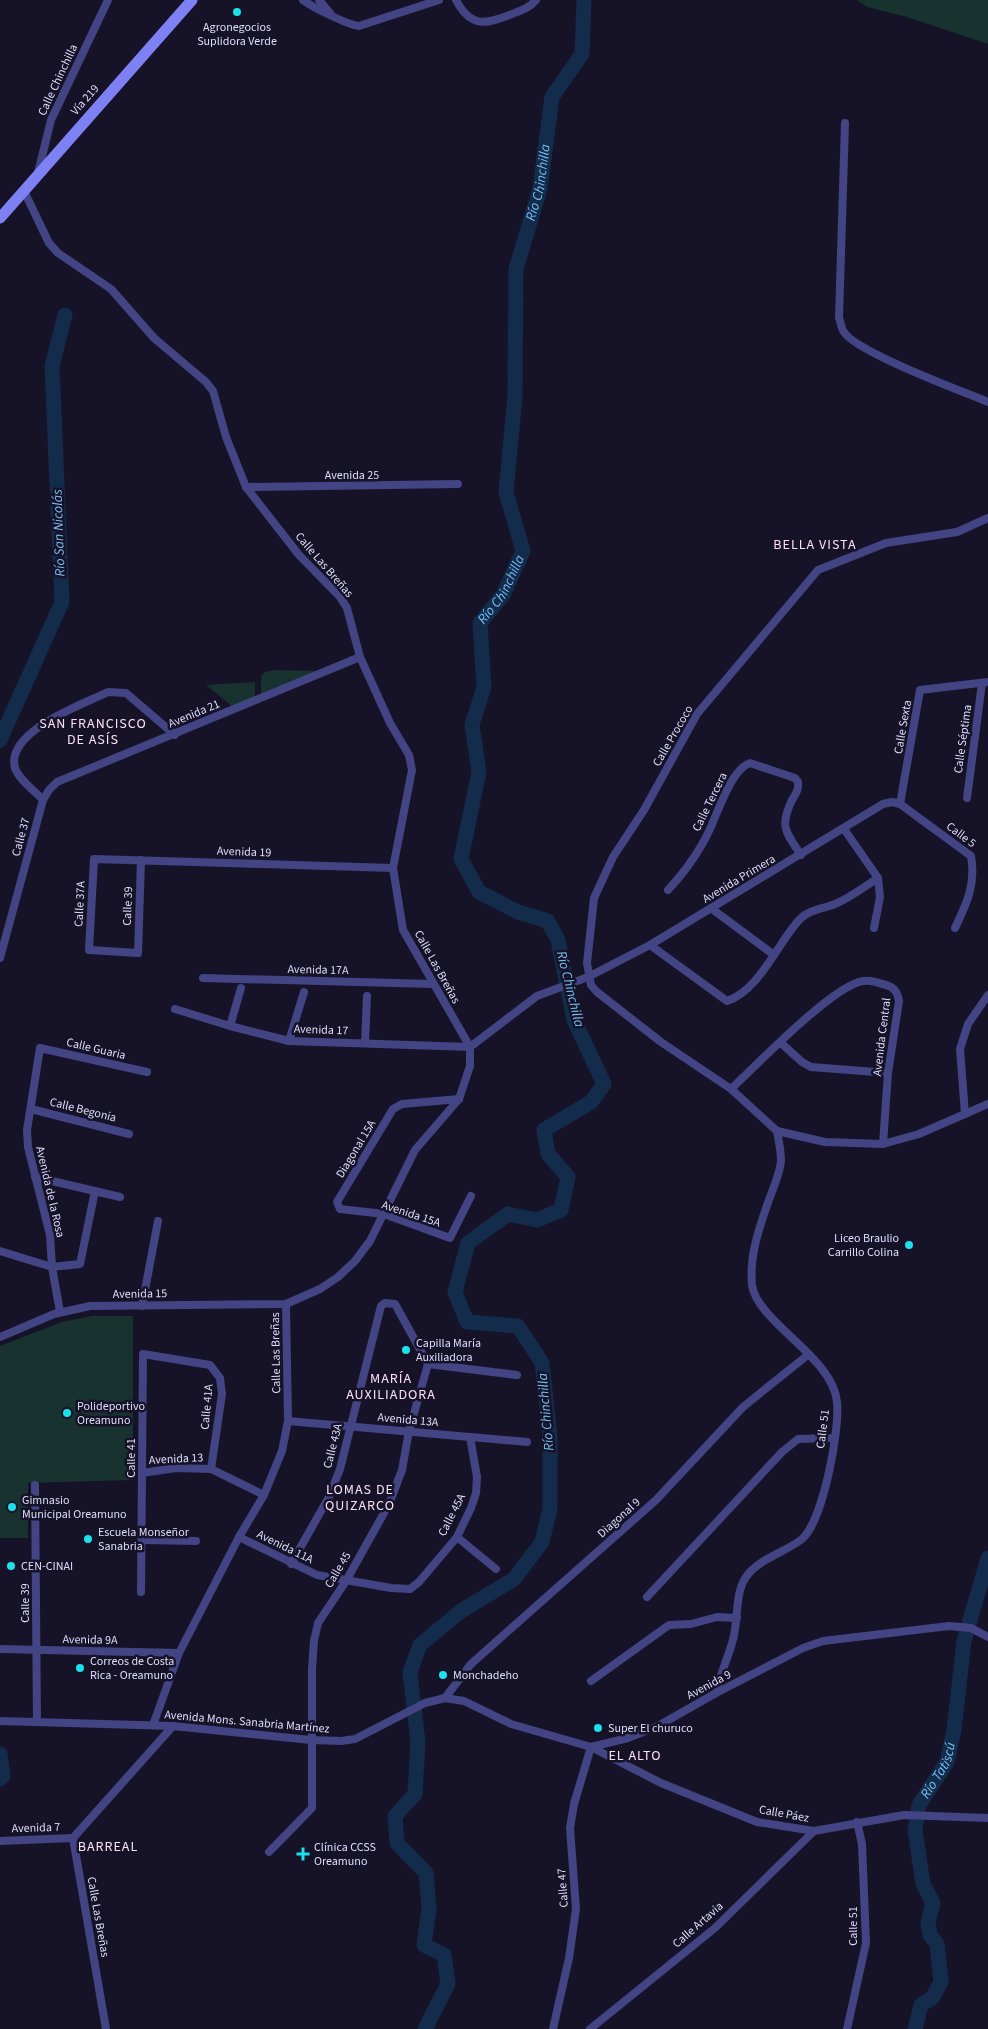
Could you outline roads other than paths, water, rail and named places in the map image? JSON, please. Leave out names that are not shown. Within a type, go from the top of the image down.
[{"type":"main road","name":"Vía 219","points":[[0,218],[192,0]]},
{"type":"street","name":"Calle Chinchilla","points":[[38,174],[51,120],[108,0]]},
{"type":"street","points":[[303,0],[310,6],[331,14],[351,25],[359,26],[438,0]]},
{"type":"street","points":[[319,0],[331,14]]},
{"type":"street","points":[[456,0],[471,19],[483,23],[491,22],[530,6],[536,0]]},
{"type":"street","points":[[845,122],[839,318],[843,332],[856,344],[927,377],[988,402]]},
{"type":"street","name":"Calle Las Breñas","points":[[24,191],[49,242],[58,252],[111,289],[154,338],[214,391],[226,436],[246,487],[299,555],[347,608],[360,657],[390,723],[409,755],[412,770],[393,868],[403,930],[470,1047],[470,1066],[459,1099],[419,1144],[370,1241],[355,1261],[338,1278],[320,1289],[286,1304],[288,1421],[282,1451],[264,1495],[239,1537],[179,1653],[153,1725]]},
{"type":"street","name":"Avenida 25","points":[[246,487],[458,484]]},
{"type":"street","name":"Calle Prococo","points":[[588,977],[588,939],[594,898],[613,857],[644,810],[697,714],[792,598],[818,570],[886,543],[957,532],[988,518]]},
{"type":"street","name":"Avenida 21","points":[[43,800],[57,782],[175,735],[360,657]]},
{"type":"street","name":"Calle Séptima","points":[[967,798],[985,683]]},
{"type":"street","name":"Calle Sexta","points":[[900,804],[920,690],[985,683]]},
{"type":"street","points":[[43,800],[16,769],[15,760],[28,734],[39,724],[108,692],[126,693],[175,735]]},
{"type":"street","name":"Calle Tercera","points":[[668,890],[682,875],[706,839],[738,770],[750,762],[795,778],[798,782],[799,788],[785,814],[784,824],[786,833],[801,855]]},
{"type":"street","name":"Calle 37","points":[[0,958],[43,800]]},
{"type":"street","name":"Avenida Primera","points":[[588,977],[650,945],[712,909],[844,830],[883,804],[892,802],[900,804]]},
{"type":"street","name":"Calle 5","points":[[900,804],[972,856],[974,873],[972,888],[955,928]]},
{"type":"street","points":[[844,830],[878,878],[880,897],[874,928]]},
{"type":"street","name":"Avenida 19","points":[[94,859],[393,868]]},
{"type":"street","name":"Calle 37A","points":[[94,859],[89,950],[138,953]]},
{"type":"street","name":"Calle 39","points":[[138,953],[141,860]]},
{"type":"street","points":[[650,945],[728,1001],[738,995],[768,967],[774,955],[802,917],[811,911],[835,904],[878,878]]},
{"type":"street","points":[[712,909],[774,955]]},
{"type":"street","points":[[470,1047],[537,996],[588,977],[591,985],[597,992],[661,1042],[731,1089],[777,1131],[825,1142],[883,1144],[919,1134],[988,1104]]},
{"type":"street","name":"Avenida 17A","points":[[203,978],[433,984]]},
{"type":"street","name":"Avenida Central","points":[[731,1089],[822,1005],[840,991],[864,981],[892,987],[898,993],[900,1001],[888,1073],[883,1144]]},
{"type":"street","points":[[230,1026],[241,988]]},
{"type":"street","points":[[290,1041],[304,992]]},
{"type":"street","points":[[365,1043],[368,996]]},
{"type":"street","points":[[965,1114],[960,1048],[968,1024],[988,996]]},
{"type":"street","name":"Avenida 17","points":[[175,1008],[230,1026],[290,1041],[470,1047]]},
{"type":"street","points":[[782,1043],[802,1062],[811,1067],[888,1073]]},
{"type":"street","name":"Calle Guaria","points":[[40,1048],[147,1072]]},
{"type":"street","name":"Avenida de la Rosa","points":[[40,1048],[27,1130],[35,1177],[50,1234],[52,1267],[60,1312]]},
{"type":"street","name":"Diagonal 15A","points":[[337,1206],[342,1194],[397,1106],[459,1099]]},
{"type":"street","name":"Calle Begonia","points":[[31,1109],[129,1134]]},
{"type":"street","name":"Calle 51","points":[[716,1693],[732,1642],[742,1585],[753,1569],[802,1538],[811,1528],[819,1512],[834,1438],[837,1402],[825,1373],[759,1303],[752,1285],[752,1258],[781,1162],[777,1131]]},
{"type":"street","points":[[35,1177],[120,1198]]},
{"type":"street","points":[[0,1251],[52,1267],[80,1264],[95,1191]]},
{"type":"street","name":"Avenida 15A","points":[[337,1206],[340,1209],[384,1214],[450,1238],[471,1196]]},
{"type":"street","points":[[142,1306],[158,1221]]},
{"type":"street","name":"Calle 43A","points":[[291,1564],[329,1498],[340,1469],[381,1306],[390,1302],[395,1304],[428,1364]]},
{"type":"street","name":"Avenida 15","points":[[0,1337],[60,1312],[90,1306],[286,1304]]},
{"type":"street","name":"Calle 41","points":[[141,1592],[143,1354],[210,1365],[220,1378]]},
{"type":"street","name":"Diagonal 9","points":[[445,1698],[471,1664],[656,1500],[743,1407],[809,1354]]},
{"type":"street","points":[[428,1364],[517,1375]]},
{"type":"street","name":"Calle 45","points":[[269,1852],[312,1808],[311,1740],[314,1641],[318,1623],[346,1581],[389,1504],[402,1470],[409,1431],[428,1364]]},
{"type":"street","name":"Calle 41A","points":[[211,1468],[222,1394],[220,1378]]},
{"type":"street","name":"Avenida 13A","points":[[288,1421],[527,1442]]},
{"type":"street","name":"Calle 45A","points":[[410,1589],[419,1582],[456,1537],[476,1493],[477,1477],[470,1437]]},
{"type":"street","points":[[647,1597],[782,1452],[798,1440],[834,1438]]},
{"type":"street","name":"Avenida 13","points":[[142,1473],[176,1468],[211,1468],[264,1495]]},
{"type":"street","name":"Calle 39","points":[[36,1484],[37,1720]]},
{"type":"street","name":"Avenida 11A","points":[[239,1537],[317,1575],[391,1588],[410,1589]]},
{"type":"street","points":[[456,1537],[496,1569]]},
{"type":"street","points":[[142,1540],[196,1541]]},
{"type":"street","points":[[591,1681],[669,1625],[691,1624],[717,1617],[737,1618]]},
{"type":"street","name":"Avenida 9","points":[[445,1698],[464,1701],[511,1724],[591,1747],[628,1738],[658,1726],[716,1693],[803,1648],[823,1641],[953,1626],[971,1628],[988,1636]]},
{"type":"street","name":"Avenida 9A","points":[[0,1649],[179,1653]]},
{"type":"street","name":"Avenida Mons. Sanabria Martínez","points":[[0,1721],[37,1720],[173,1726],[311,1740],[355,1740],[424,1703],[445,1698]]},
{"type":"street","points":[[73,1838],[173,1726]]},
{"type":"street","name":"Calle Páez","points":[[591,1747],[661,1783],[757,1822],[814,1831],[904,1815],[927,1814],[988,1818]]},
{"type":"street","name":"Calle 47","points":[[553,2029],[569,1958],[576,1908],[570,1828],[574,1804],[591,1747]]},
{"type":"street","name":"Calle 51","points":[[846,2029],[866,1943],[862,1844],[857,1822]]},
{"type":"street","name":"Calle Artavia","points":[[590,2029],[715,1928],[814,1831]]},
{"type":"street","name":"Calle Las Breñas","points":[[73,1838],[106,2029]]},
{"type":"street","name":"Avenida 7","points":[[0,1841],[73,1838]]},
{"type":"waterway","name":"Río Chinchilla","points":[[425,2029],[448,1984],[444,1955],[424,1945],[429,1909],[426,1873],[397,1843],[395,1816],[415,1794],[418,1742],[410,1672],[420,1645],[461,1611],[514,1579],[542,1542],[550,1509],[550,1436],[542,1363],[518,1326],[467,1322],[455,1292],[468,1243],[508,1214],[537,1220],[561,1210],[568,1177],[548,1154],[544,1130],[591,1102],[604,1084],[574,1020],[558,940],[548,921],[518,912],[479,892],[461,859],[479,772],[472,725],[484,687],[480,623],[503,595],[523,551],[506,492],[515,396],[516,269],[540,189],[552,97],[582,54],[584,0]]},
{"type":"waterway","name":"Río San Nicolás","points":[[0,740],[62,602],[52,366],[65,315]]},
{"type":"waterway","name":"Río Tatiscú","points":[[915,2029],[921,2005],[932,1998],[941,1982],[937,1944],[930,1935],[928,1922],[933,1903],[923,1884],[915,1830],[919,1805],[947,1762],[954,1730],[964,1641],[988,1558]]},
{"type":"waterway","name":"Río San Nicolás","points":[[0,1754],[3,1776],[0,1779]]},
{"type":"place","name":"Agronegocios Suplidora Verde","points":[[237,12]]},
{"type":"place","name":"Liceo Braulio Carrillo Colina","points":[[909,1245]]},
{"type":"place","name":"Capilla María Auxiliadora","points":[[406,1350]]},
{"type":"place","name":"Polideportivo Oreamuno","points":[[67,1413]]},
{"type":"place","name":"Gimnasio Municipal Oreamuno","points":[[12,1507]]},
{"type":"place","name":"Escuela Monseñor Sanabria","points":[[88,1539]]},
{"type":"place","name":"CEN-CINAI","points":[[11,1566]]},
{"type":"place","name":"Correos de Costa Rica - Oreamuno","points":[[80,1668]]},
{"type":"place","name":"Monchadeho","points":[[443,1675]]},
{"type":"place","name":"Super El churuco","points":[[598,1728]]},
{"type":"place","name":"Clínica CCSS Oreamuno","points":[[303,1854]]},
{"type":"district","name":"BELLA VISTA","points":[[815,545]]},
{"type":"district","name":"SAN FRANCISCO DE ASÍS","points":[[93,732]]},
{"type":"district","name":"MARÍA AUXILIADORA","points":[[391,1388]]},
{"type":"district","name":"LOMAS DE QUIZARCO","points":[[360,1498]]},
{"type":"district","name":"EL ALTO","points":[[635,1756]]},
{"type":"district","name":"BARREAL","points":[[108,1847]]}]
